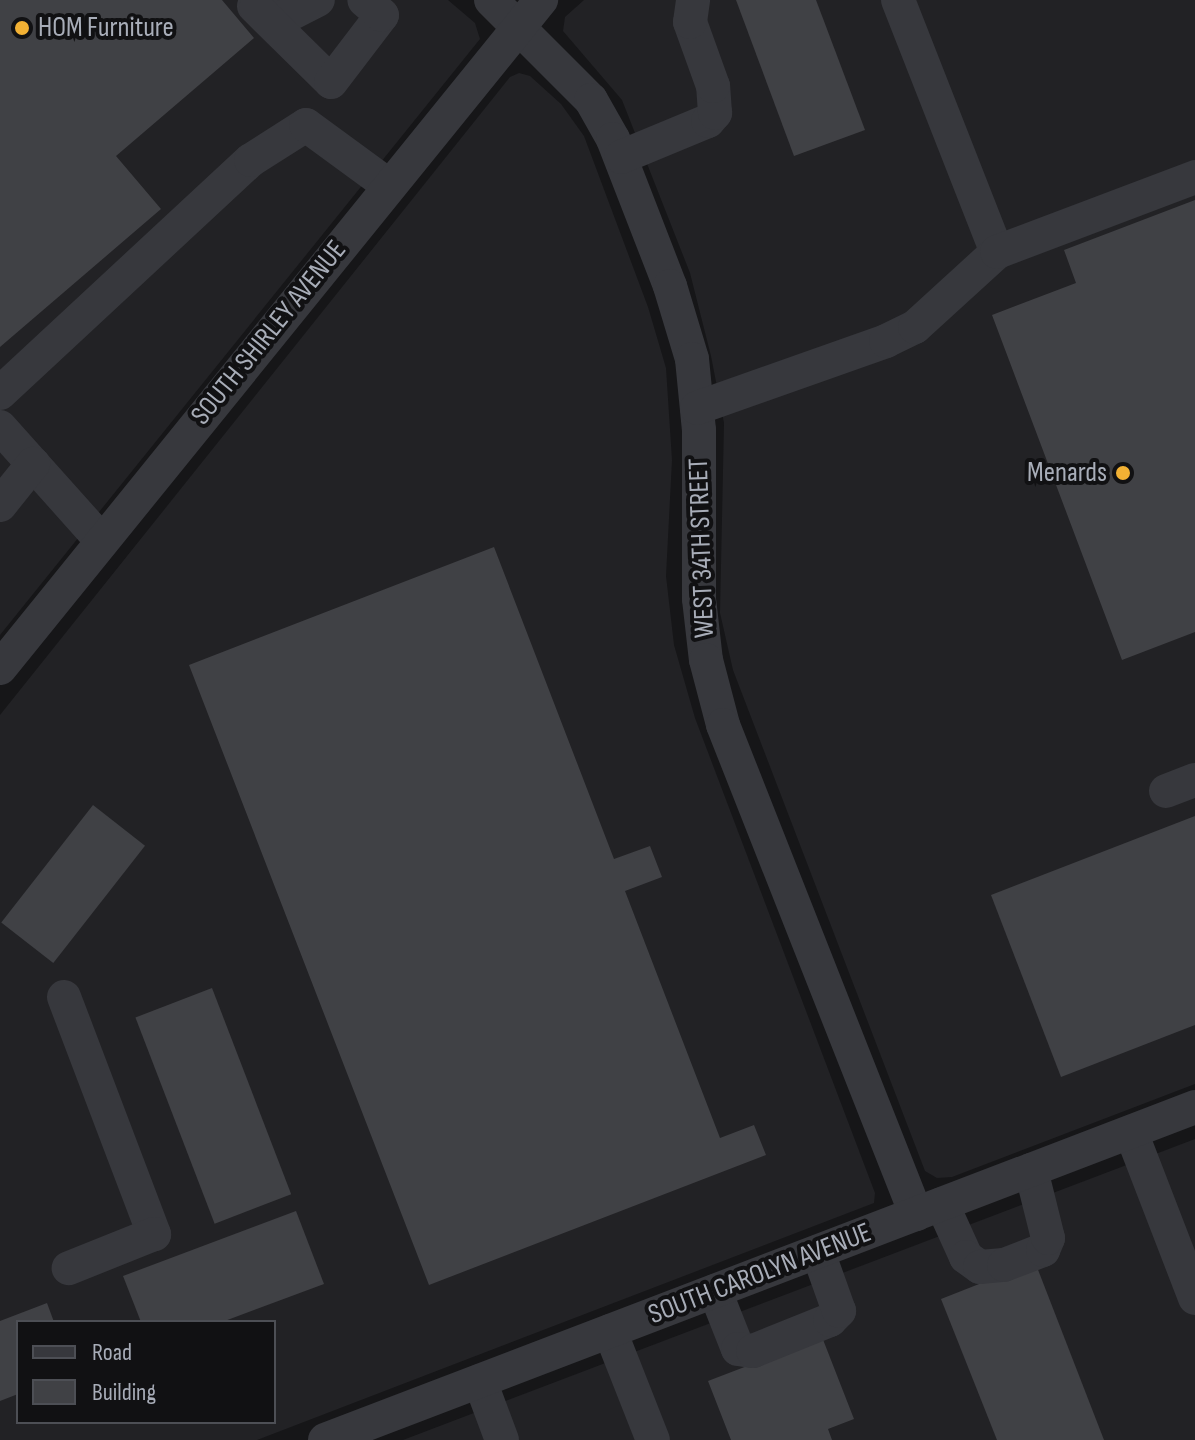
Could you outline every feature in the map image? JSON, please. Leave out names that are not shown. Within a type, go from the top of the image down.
[{"type":"street","points":[[252,4],[284,17],[318,0]]},
{"type":"street","points":[[252,4],[331,82],[382,15],[364,0]]},
{"type":"street","name":"WEST 34TH STREET","points":[[491,0],[529,12],[591,100],[621,157],[692,359],[697,408],[699,599],[706,660],[723,725],[929,1209],[966,1257],[980,1267],[1004,1265],[1043,1250],[1048,1238],[1031,1170]]},
{"type":"street","points":[[621,157],[708,121],[715,113],[713,86],[690,22],[693,0]]},
{"type":"street","points":[[898,0],[997,252]]},
{"type":"street","name":"SOUTH SHIRLEY AVENUE","points":[[0,668],[529,12]]},
{"type":"street","points":[[0,393],[251,160],[306,125],[388,185]]},
{"type":"street","points":[[697,408],[915,327],[997,252],[1195,177]]},
{"type":"street","points":[[0,427],[102,541]]},
{"type":"street","points":[[0,505],[33,464]]},
{"type":"street","points":[[64,997],[154,1234],[69,1268]]},
{"type":"street","name":"SOUTH CAROLYN AVENUE","points":[[325,1440],[1195,1107]]},
{"type":"street","points":[[1131,1132],[1195,1298]]},
{"type":"street","points":[[715,1291],[738,1349],[753,1351],[830,1320],[839,1311],[818,1252]]},
{"type":"street","points":[[610,1331],[653,1440]]},
{"type":"street","points":[[480,1381],[502,1440]]},
{"type":"shaded area","points":[[0,0],[448,0],[475,23],[480,39],[0,635]]},
{"type":"shaded area","points":[[584,0],[1195,0],[1195,1084],[952,1177],[937,1178],[925,1171],[733,670],[720,613],[724,423],[711,356],[690,273],[622,100],[563,31],[565,17]]},
{"type":"shaded area","points":[[519,73],[530,76],[561,104],[584,136],[648,307],[666,368],[672,460],[666,576],[674,645],[695,718],[875,1193],[874,1203],[257,1440],[0,1440],[0,715],[510,77]]},
{"type":"shaded area","points":[[1195,1139],[1195,1440],[403,1440]]},
{"type":"building","points":[[0,0],[222,0],[254,38],[116,156],[161,209],[0,347]]},
{"type":"building","points":[[736,0],[816,0],[865,130],[794,156]]},
{"type":"building","name":"Menards","points":[[1195,200],[1195,632],[1122,660],[992,315],[1076,283],[1064,250]]},
{"type":"building","points":[[494,547],[614,859],[650,846],[662,877],[625,891],[720,1138],[754,1125],[766,1155],[429,1285],[189,665]]},
{"type":"building","points":[[93,805],[145,846],[53,963],[1,922]]},
{"type":"building","points":[[1195,816],[1195,1025],[1061,1077],[991,895]]},
{"type":"building","points":[[212,988],[291,1194],[215,1224],[135,1017]]},
{"type":"building","points":[[296,1211],[324,1284],[227,1320],[140,1320],[123,1276]]},
{"type":"building","points":[[1035,1262],[1104,1440],[997,1440],[941,1299]]},
{"type":"building","points":[[47,1303],[53,1320],[16,1320],[16,1395],[0,1401],[0,1321]]},
{"type":"building","points":[[822,1337],[854,1419],[828,1429],[832,1440],[731,1440],[708,1381]]},
{"type":"place","name":"HOM Furniture","points":[[22,28]]},
{"type":"place","name":"Menards","points":[[1123,473]]}]
